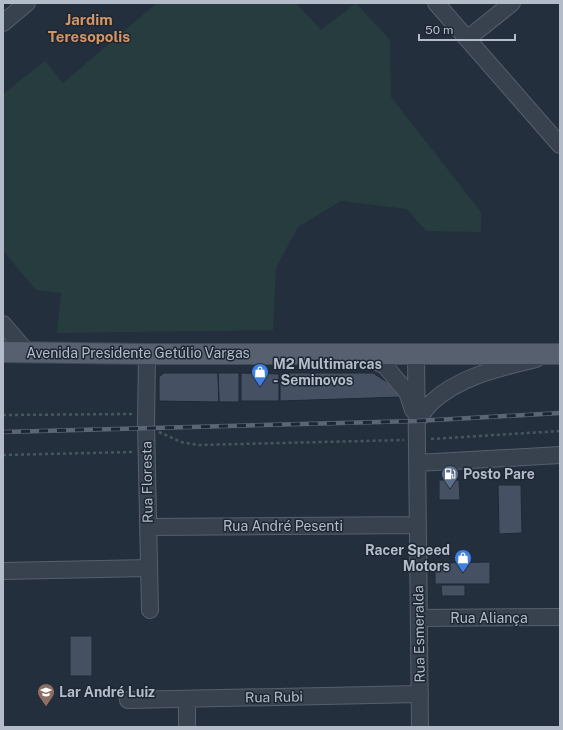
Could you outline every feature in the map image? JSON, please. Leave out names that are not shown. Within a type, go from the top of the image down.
[{"type":"main road","name":"Avenida Presidente Getúlio Vargas","points":[[3,352],[147,354],[556,354]]},
{"type":"street","points":[[4,22],[27,3]]},
{"type":"street","points":[[436,3],[560,145]]},
{"type":"street","points":[[467,40],[512,3]]},
{"type":"street","points":[[3,324],[27,352]]},
{"type":"street","name":"Rua Floresta","points":[[147,354],[146,423],[150,610]]},
{"type":"street","name":"Rua Esmeralda","points":[[362,354],[385,366],[390,371],[407,392],[417,421]]},
{"type":"street","name":"Rua Esmeralda","points":[[416,354],[420,727]]},
{"type":"street","points":[[417,421],[431,403],[445,392],[469,379],[556,354]]},
{"type":"street","points":[[418,463],[560,455]]},
{"type":"street","name":"Rua André Pesenti","points":[[148,526],[418,525]]},
{"type":"street","points":[[3,572],[148,568]]},
{"type":"street","name":"Rua Aliança","points":[[419,618],[560,617]]},
{"type":"street","name":"Rua Rubi","points":[[128,700],[187,700],[420,694]]},
{"type":"street","points":[[187,700],[187,727]]},
{"type":"path","points":[[3,415],[134,414],[167,437],[181,442],[199,445],[417,439],[560,431]]},
{"type":"path","points":[[3,455],[147,452]]},
{"type":"green space","points":[[157,3],[296,3],[321,30],[356,3],[390,40],[391,97],[481,212],[481,232],[426,231],[407,209],[341,201],[298,227],[276,268],[273,330],[57,333],[61,293],[36,290],[5,253],[3,254],[3,94],[45,61],[63,83]]},
{"type":"building","points":[[164,373],[218,373],[219,402],[159,401],[159,377]]},
{"type":"building","points":[[218,373],[239,373],[239,402],[219,402]]},
{"type":"building","name":"M2 Multimarcas - Seminovos","points":[[241,373],[279,374],[279,401],[241,401]]},
{"type":"building","points":[[280,373],[373,373],[390,384],[401,397],[280,401]]},
{"type":"building","points":[[439,480],[459,480],[460,500],[439,500]]},
{"type":"building","points":[[498,485],[521,485],[522,533],[499,534]]},
{"type":"building","name":"Racer Speed Motors","points":[[490,562],[490,584],[435,584],[435,563]]},
{"type":"building","points":[[441,585],[465,585],[465,596],[442,596]]},
{"type":"building","points":[[70,636],[92,636],[92,676],[70,676]]},
{"type":"railway","points":[[3,432],[417,421],[560,413]]},
{"type":"place","name":"M2 Multimarcas - Seminovos","points":[[260,387]]},
{"type":"place","name":"Posto Pare","points":[[450,489]]},
{"type":"place","name":"Racer Speed Motors","points":[[463,573]]},
{"type":"place","name":"Lar André Luiz","points":[[46,707]]},
{"type":"district","name":"Jardim Teresopolis","points":[[89,28]]}]
